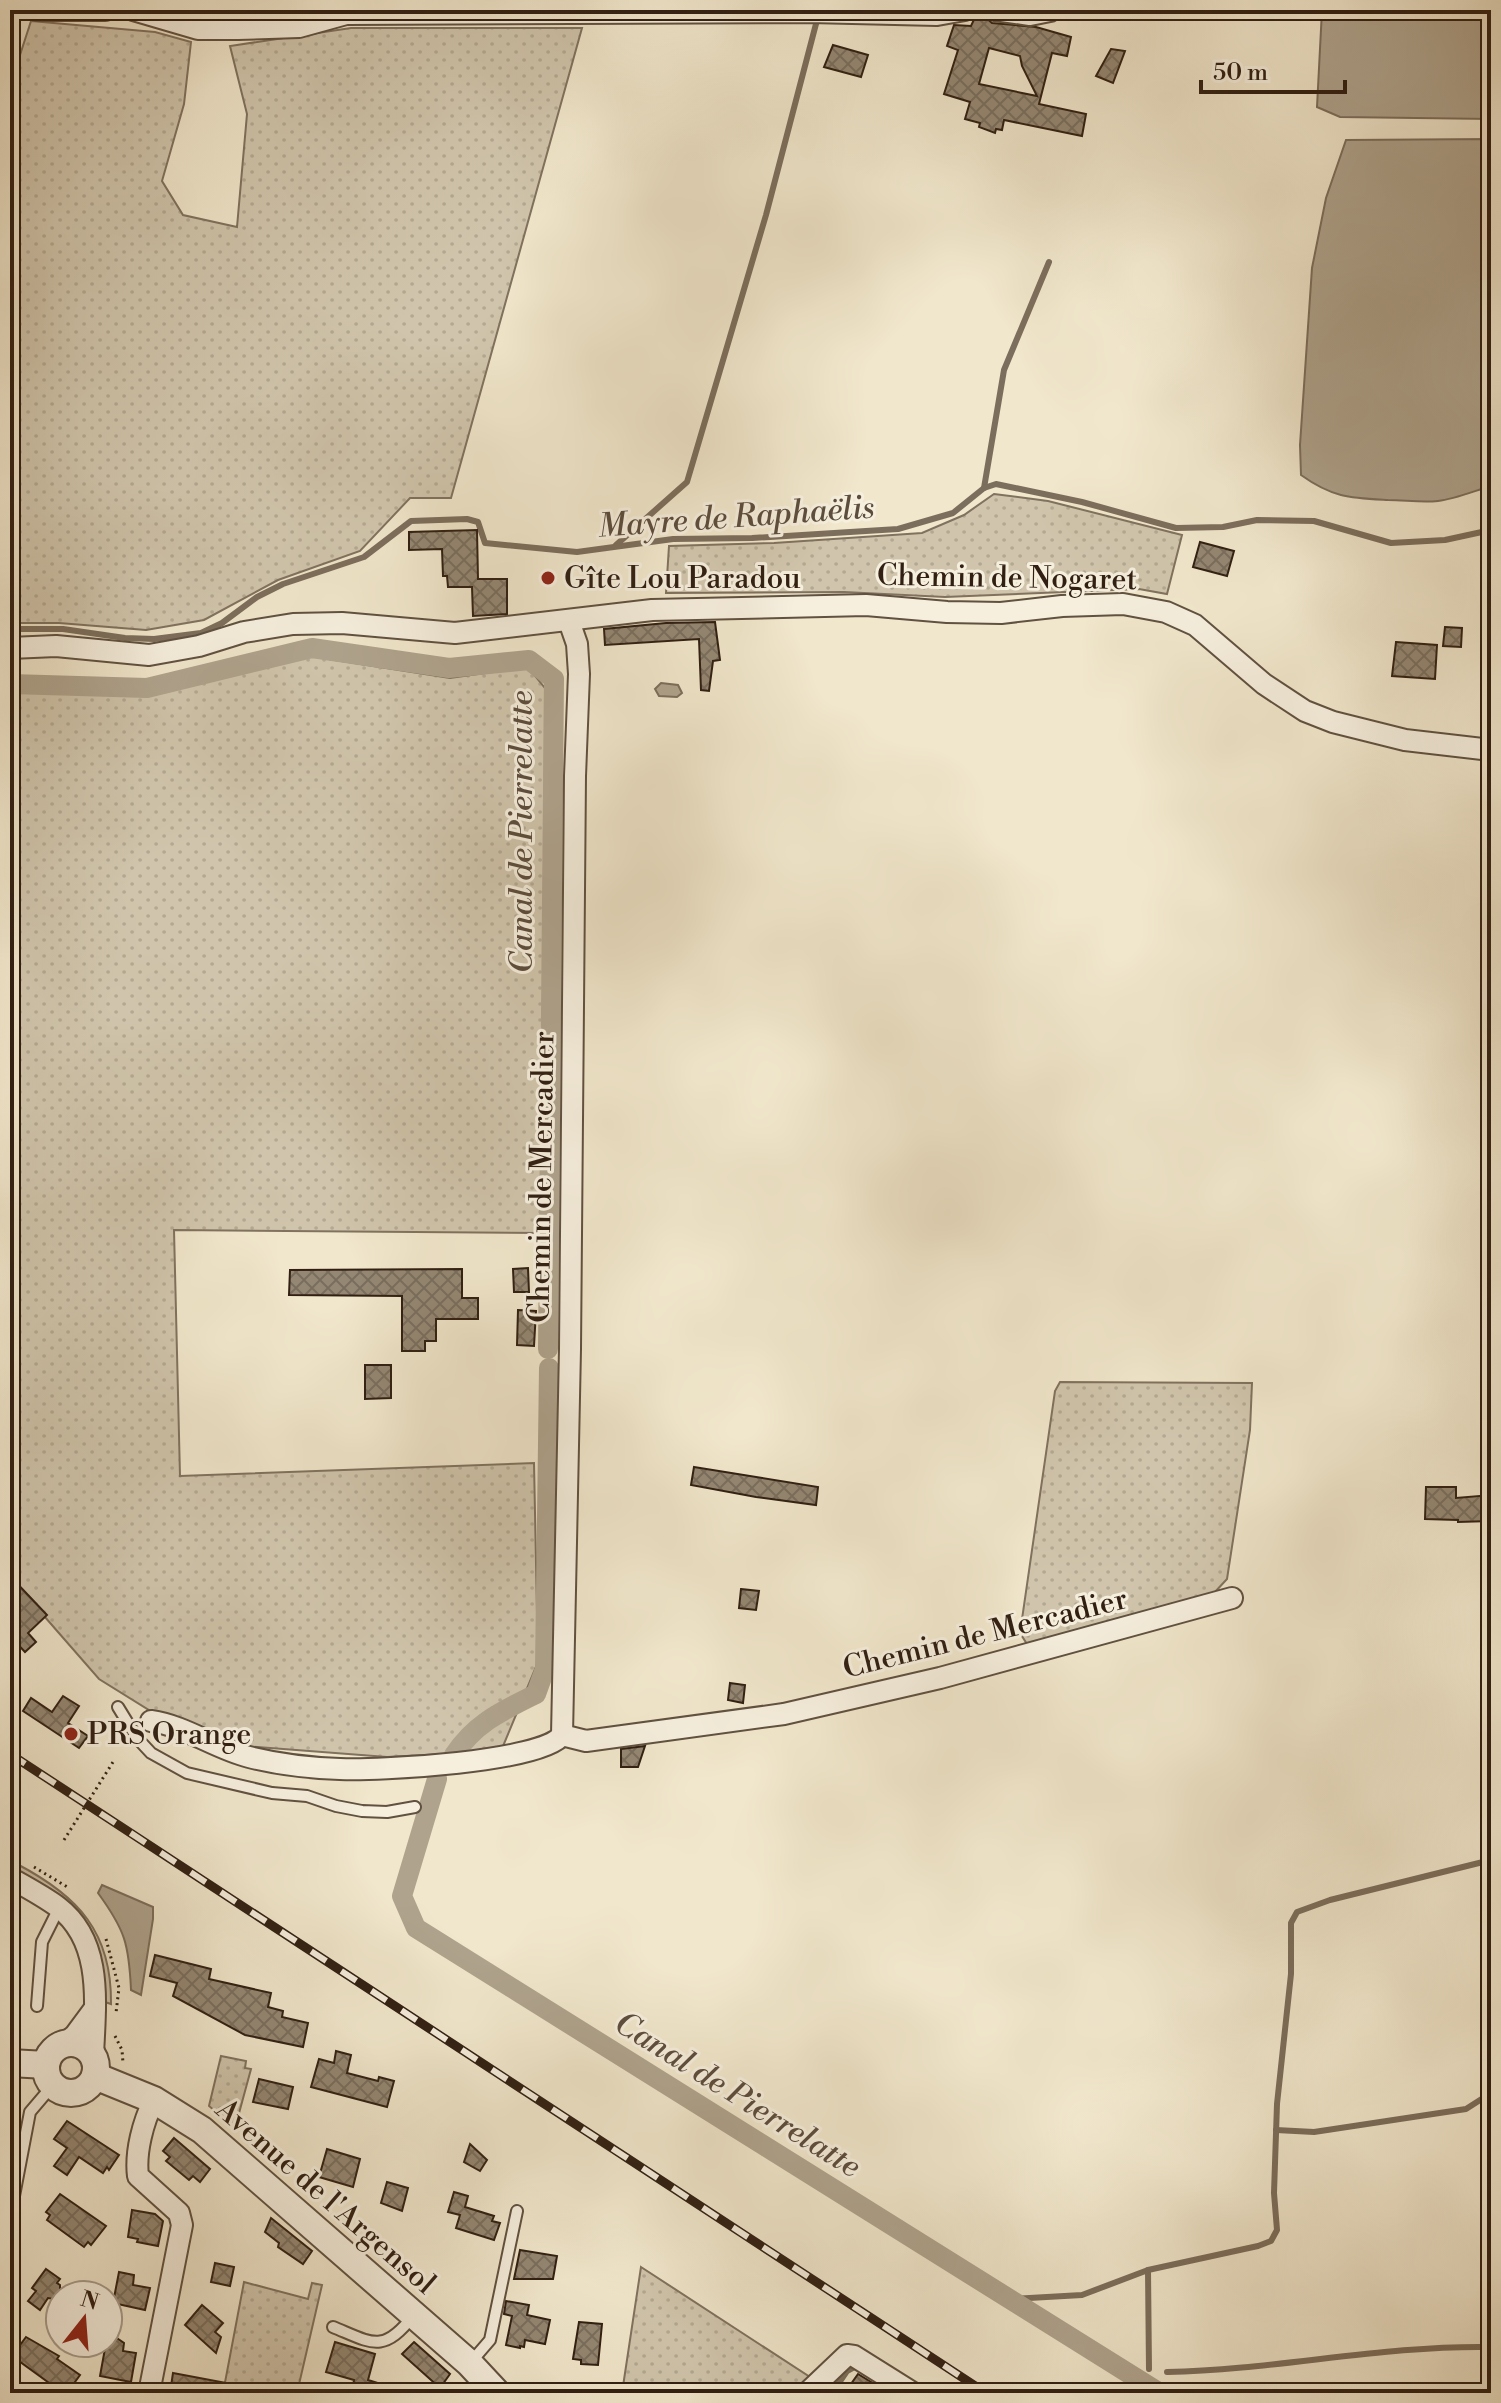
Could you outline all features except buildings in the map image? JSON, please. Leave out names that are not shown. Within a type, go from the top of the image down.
[{"type":"street","points":[[37,10],[105,10]]},
{"type":"street","points":[[133,10],[198,29],[235,19],[299,27],[346,14],[810,12],[937,15],[965,10]]},
{"type":"street","points":[[995,10],[1030,15],[1050,11]]},
{"type":"street","name":"Chemin de Nogaret","points":[[10,648],[56,646],[149,655],[199,646],[244,632],[293,624],[342,623],[455,633],[652,610],[866,605],[1001,613],[1062,606],[1123,604],[1166,612],[1195,625],[1264,684],[1305,711],[1333,722],[1405,740],[1491,750]]},
{"type":"street","name":"Chemin de Mercadier","points":[[569,621],[577,644],[579,674],[562,1735],[586,1741],[784,1714],[940,1678],[1232,1598]]},
{"type":"street","points":[[151,1721],[171,1724],[212,1745],[248,1757],[341,1769],[413,1767],[514,1755],[546,1746],[562,1735]]},
{"type":"street","points":[[10,1878],[59,1908],[77,1928],[90,1954],[95,1980],[95,2008],[94,2066],[91,2083],[77,2092],[60,2090],[50,2075],[52,2052],[75,2035],[95,2008]]},
{"type":"street","points":[[64,2044],[78,2044],[94,2066]]},
{"type":"street","points":[[10,2063],[50,2075]]},
{"type":"street","name":"Avenue de l'Argensol","points":[[94,2066],[202,2130],[469,2363],[497,2393]]},
{"type":"street","points":[[149,2393],[182,2225],[179,2213],[138,2176],[138,2153],[154,2100]]},
{"type":"street","points":[[807,2393],[847,2355],[854,2356],[913,2393]]},
{"type":"lane","points":[[118,1707],[137,1738],[151,1753],[187,1773],[272,1793],[307,1796],[362,1811],[387,1812],[415,1807]]},
{"type":"lane","points":[[37,2006],[42,1942],[59,1908]]},
{"type":"lane","points":[[10,2217],[30,2112],[50,2075]]},
{"type":"lane","points":[[469,2363],[490,2340],[517,2211]]},
{"type":"lane","points":[[333,2327],[374,2343],[385,2342],[404,2327],[414,2314]]},
{"type":"path","points":[[64,1840],[113,1762]]},
{"type":"shaded area","points":[[1322,10],[1491,10],[1491,119],[1340,117],[1317,107]]},
{"type":"shaded area","points":[[31,21],[155,32],[191,42],[184,104],[162,181],[183,215],[237,227],[247,114],[230,46],[351,28],[582,28],[451,498],[410,498],[360,551],[278,580],[204,620],[146,630],[59,623],[10,623],[10,86]]},
{"type":"shaded area","points":[[1491,139],[1491,486],[1451,499],[1425,502],[1353,497],[1323,488],[1301,475],[1300,445],[1312,268],[1326,198],[1346,140]]},
{"type":"shaded area","points":[[994,494],[1048,501],[1182,535],[1167,594],[1139,589],[945,597],[844,592],[666,593],[669,546],[922,533],[964,515]]},
{"type":"shaded area","points":[[309,656],[450,678],[528,667],[545,688],[544,1233],[174,1230],[180,1476],[534,1463],[538,1662],[501,1751],[387,1757],[244,1746],[149,1710],[99,1679],[10,1577],[10,688],[151,694]]},
{"type":"shaded area","points":[[661,683],[678,685],[682,693],[677,697],[659,696],[655,689]]},
{"type":"shaded area","points":[[1060,1382],[1252,1383],[1250,1430],[1227,1579],[1214,1593],[1027,1644],[1020,1633],[1055,1391]]},
{"type":"shaded area","points":[[17,1864],[58,1889],[87,1919],[98,1936],[105,1956],[111,2004],[105,2002],[104,1977],[93,1937],[69,1906],[15,1869]]},
{"type":"shaded area","points":[[102,1885],[153,1907],[141,1995],[131,1990],[124,1938],[98,1893]]},
{"type":"shaded area","points":[[221,2056],[246,2061],[245,2068],[251,2069],[235,2128],[209,2106]]},
{"type":"shaded area","points":[[641,2267],[813,2379],[791,2393],[622,2393]]},
{"type":"shaded area","points":[[244,2282],[308,2299],[312,2283],[322,2285],[297,2393],[223,2393]]},
{"type":"waterway","points":[[616,545],[687,482],[766,215],[817,20]]},
{"type":"waterway","points":[[984,488],[1004,370],[1049,262]]},
{"type":"waterway","name":"Mayre de Raphaëlis","points":[[10,629],[63,629],[154,639],[201,633],[283,584],[364,557],[411,521],[467,519],[478,522],[485,543],[577,552],[673,539],[752,538],[898,529],[953,513],[984,488],[996,484],[1082,502],[1176,528],[1223,527],[1257,520],[1314,521],[1391,543],[1445,540],[1491,530]]},
{"type":"waterway","name":"Canal de Pierrelatte","points":[[10,684],[147,688],[312,648],[449,668],[529,660],[554,679],[548,1349]]},
{"type":"waterway","name":"Canal de Pierrelatte","points":[[454,1755],[480,1726],[536,1694],[545,1669],[549,1368]]},
{"type":"waterway","name":"Canal de Pierrelatte","points":[[437,1779],[402,1896],[416,1928],[1160,2393]]},
{"type":"waterway","points":[[1010,2299],[1082,2295],[1148,2270],[1271,2241],[1277,2230],[1274,2193],[1277,2104],[1291,1974],[1291,1923],[1297,1912],[1330,1900],[1491,1860]]},
{"type":"waterway","points":[[1276,2130],[1314,2132],[1466,2109],[1491,2093]]},
{"type":"waterway","points":[[1148,2270],[1149,2369]]},
{"type":"waterway","points":[[1167,2372],[1410,2350],[1491,2347]]},
{"type":"waterway","points":[[832,2393],[847,2371],[858,2365]]},
{"type":"railway","points":[[10,1754],[986,2393]]},
{"type":"place","name":"Gîte Lou Paradou","points":[[548,578]]},
{"type":"place","name":"PRS Orange","points":[[71,1734]]}]
